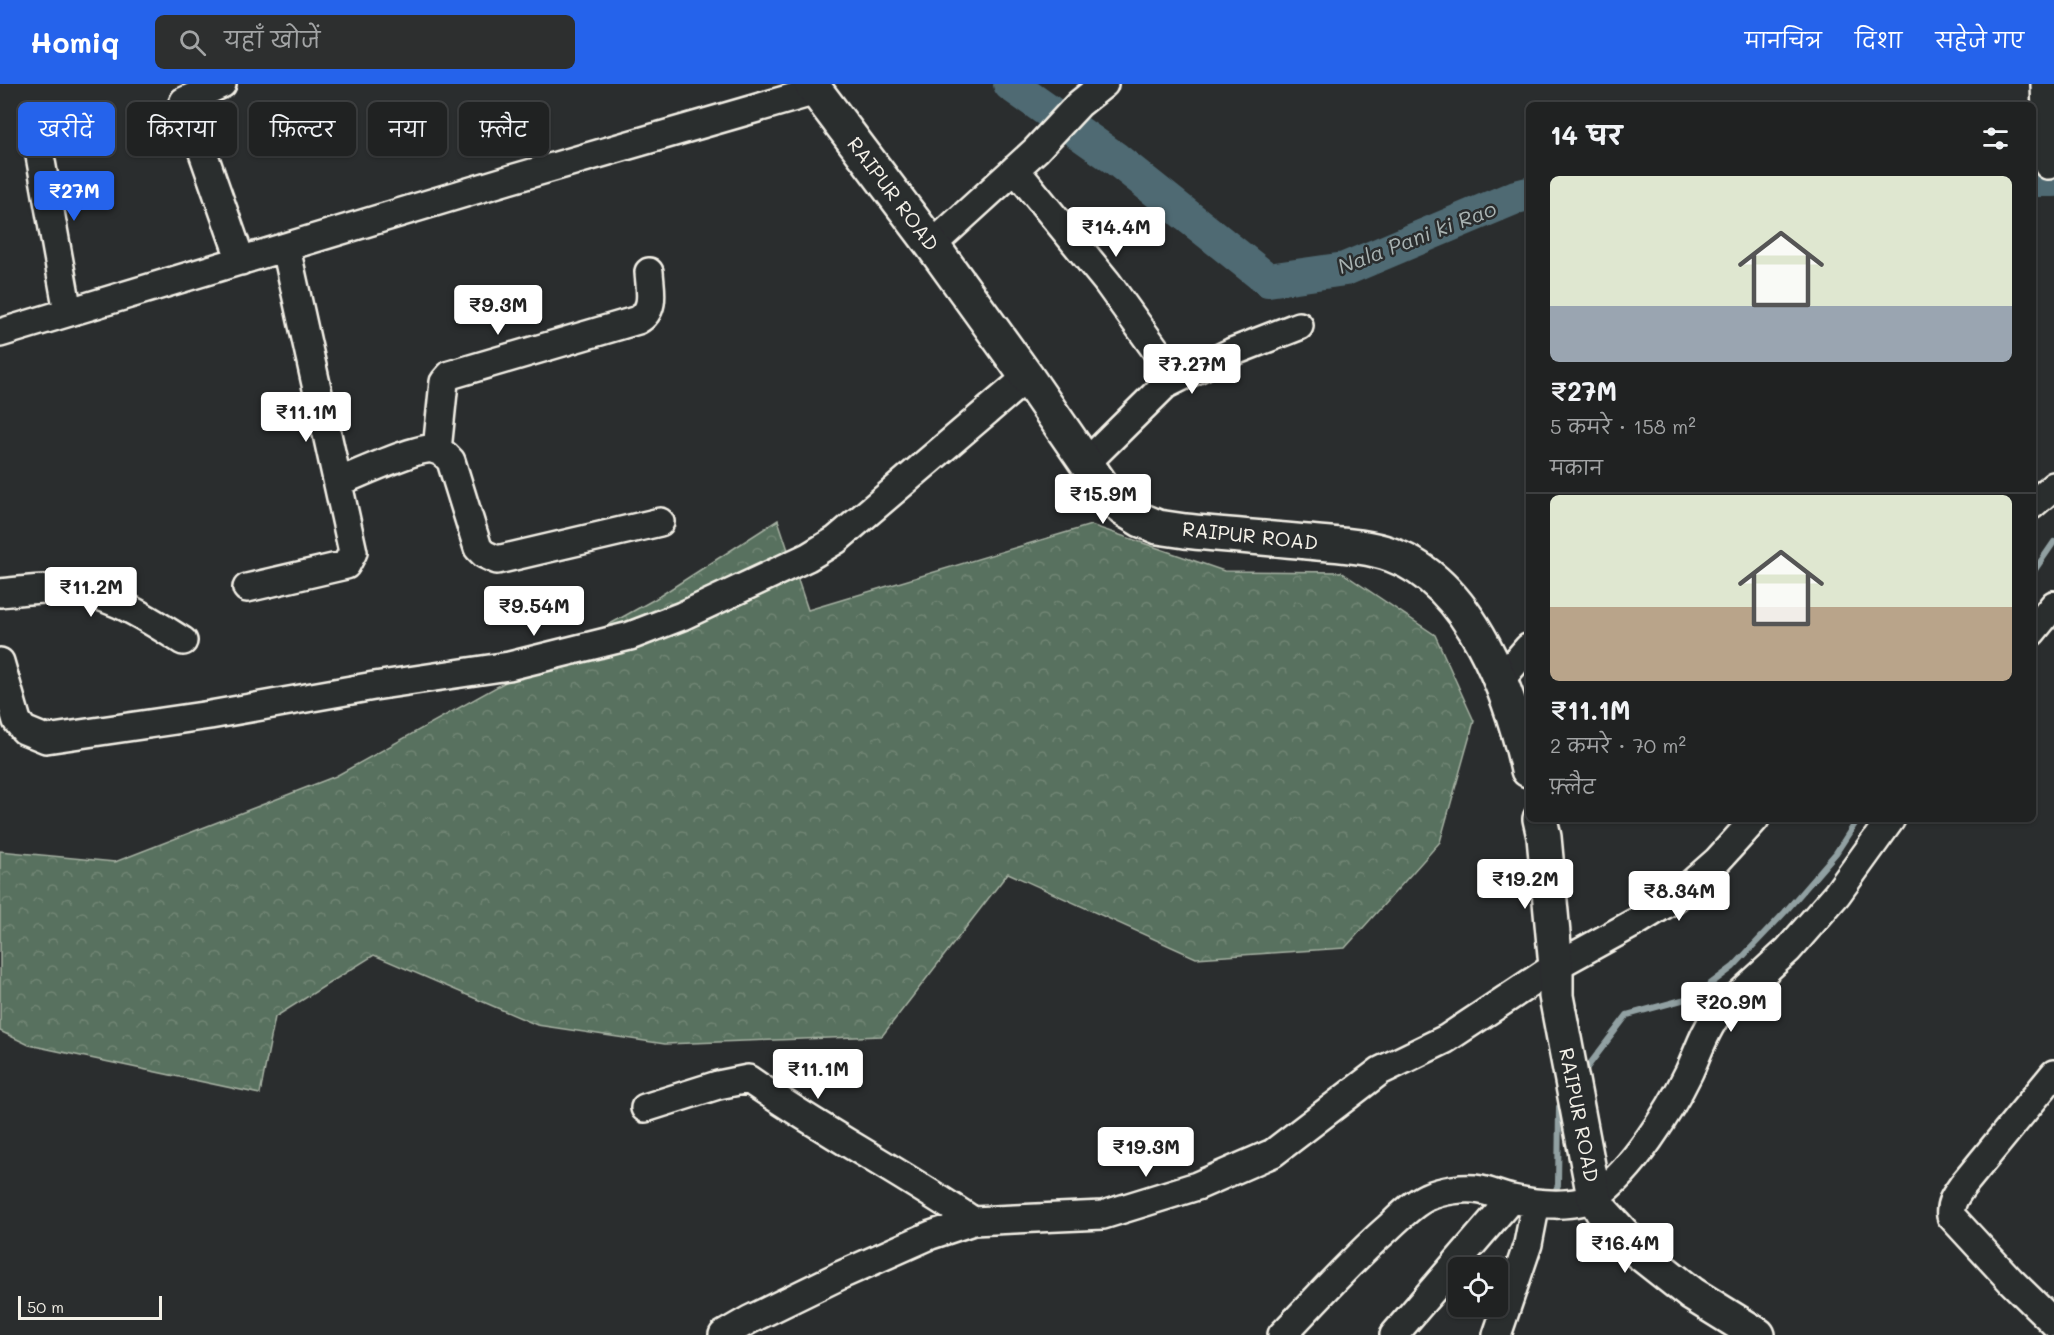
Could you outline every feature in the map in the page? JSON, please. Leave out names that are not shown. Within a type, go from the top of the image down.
[{"type":"main road","name":"RAIPUR ROAD","points":[[813,88],[932,245],[1102,486],[1123,509],[1141,520],[1158,526],[1196,532],[1360,546],[1394,555],[1424,572],[1446,592],[1477,630],[1501,679],[1521,736],[1526,760]]},
{"type":"main road","name":"RAIPUR ROAD","points":[[1541,822],[1544,837],[1556,981],[1594,1197],[1614,1227],[1640,1253],[1692,1294],[1758,1335]]},
{"type":"street","points":[[222,84],[184,101],[181,108],[201,147],[241,261]]},
{"type":"street","points":[[932,245],[1036,150],[1079,104],[1104,84]]},
{"type":"street","points":[[2045,84],[2048,165]]},
{"type":"street","points":[[0,333],[813,88]]},
{"type":"street","points":[[40,156],[68,312]]},
{"type":"street","points":[[1015,169],[1107,282],[1176,378]]},
{"type":"street","points":[[247,588],[346,565],[353,552],[286,248]]},
{"type":"street","points":[[437,450],[444,382],[450,375],[638,320],[647,314],[651,303],[649,272]]},
{"type":"street","points":[[1086,463],[1158,390],[1176,378],[1232,352],[1299,326]]},
{"type":"street","points":[[0,662],[17,721],[24,730],[46,739],[210,715],[374,686],[509,666],[630,636],[682,616],[808,556],[836,540],[1027,377]]},
{"type":"street","points":[[338,482],[421,449],[437,450],[451,461],[478,548],[490,558],[497,560],[660,522]]},
{"type":"street","points":[[2036,502],[2054,486]]},
{"type":"street","points":[[0,593],[60,588],[80,591],[121,605],[183,641]]},
{"type":"street","points":[[2036,627],[2054,605]]},
{"type":"street","points":[[1501,679],[1526,650]]},
{"type":"street","points":[[723,1335],[841,1275],[931,1236],[973,1221],[1102,1215],[1208,1181],[1273,1153],[1380,1071],[1556,981],[1636,922],[1675,898],[1717,861],[1752,822]]},
{"type":"street","points":[[1282,1335],[1362,1251],[1415,1203],[1441,1193],[1469,1189],[1538,1202],[1576,1202],[1594,1197],[1622,1172],[1671,1106],[1710,1024],[1717,1015],[1788,950],[1838,894],[1888,822]]},
{"type":"street","points":[[2054,1074],[1963,1185],[1952,1201],[1950,1209],[1951,1215],[2011,1281],[2054,1323]]},
{"type":"street","points":[[645,1108],[718,1085],[748,1079],[800,1115],[921,1186],[973,1221]]},
{"type":"street","points":[[1394,1335],[1538,1202]]},
{"type":"street","points":[[1497,1335],[1528,1244],[1538,1202]]},
{"type":"green space","points":[[778,520],[808,610],[1091,525],[1224,571],[1341,572],[1435,635],[1474,721],[1440,842],[1345,948],[1196,958],[1008,873],[882,1036],[665,1044],[537,1025],[374,955],[275,1017],[260,1094],[29,1045],[0,1031],[0,851],[115,862],[336,776],[655,599]]},
{"type":"waterway","name":"Nala Pani ki Rao","points":[[1010,84],[1116,159],[1268,280],[1345,269],[1526,194]]},
{"type":"waterway","name":"Nala Pani ki Rao","points":[[2036,180],[2054,180]]},
{"type":"waterway","points":[[2036,568],[2054,542]]},
{"type":"waterway","points":[[1583,1073],[1627,1015],[1693,997],[1733,967],[1836,853],[1856,822]]},
{"type":"waterway","points":[[1553,1196],[1558,1185],[1559,1107],[1565,1098]]}]
